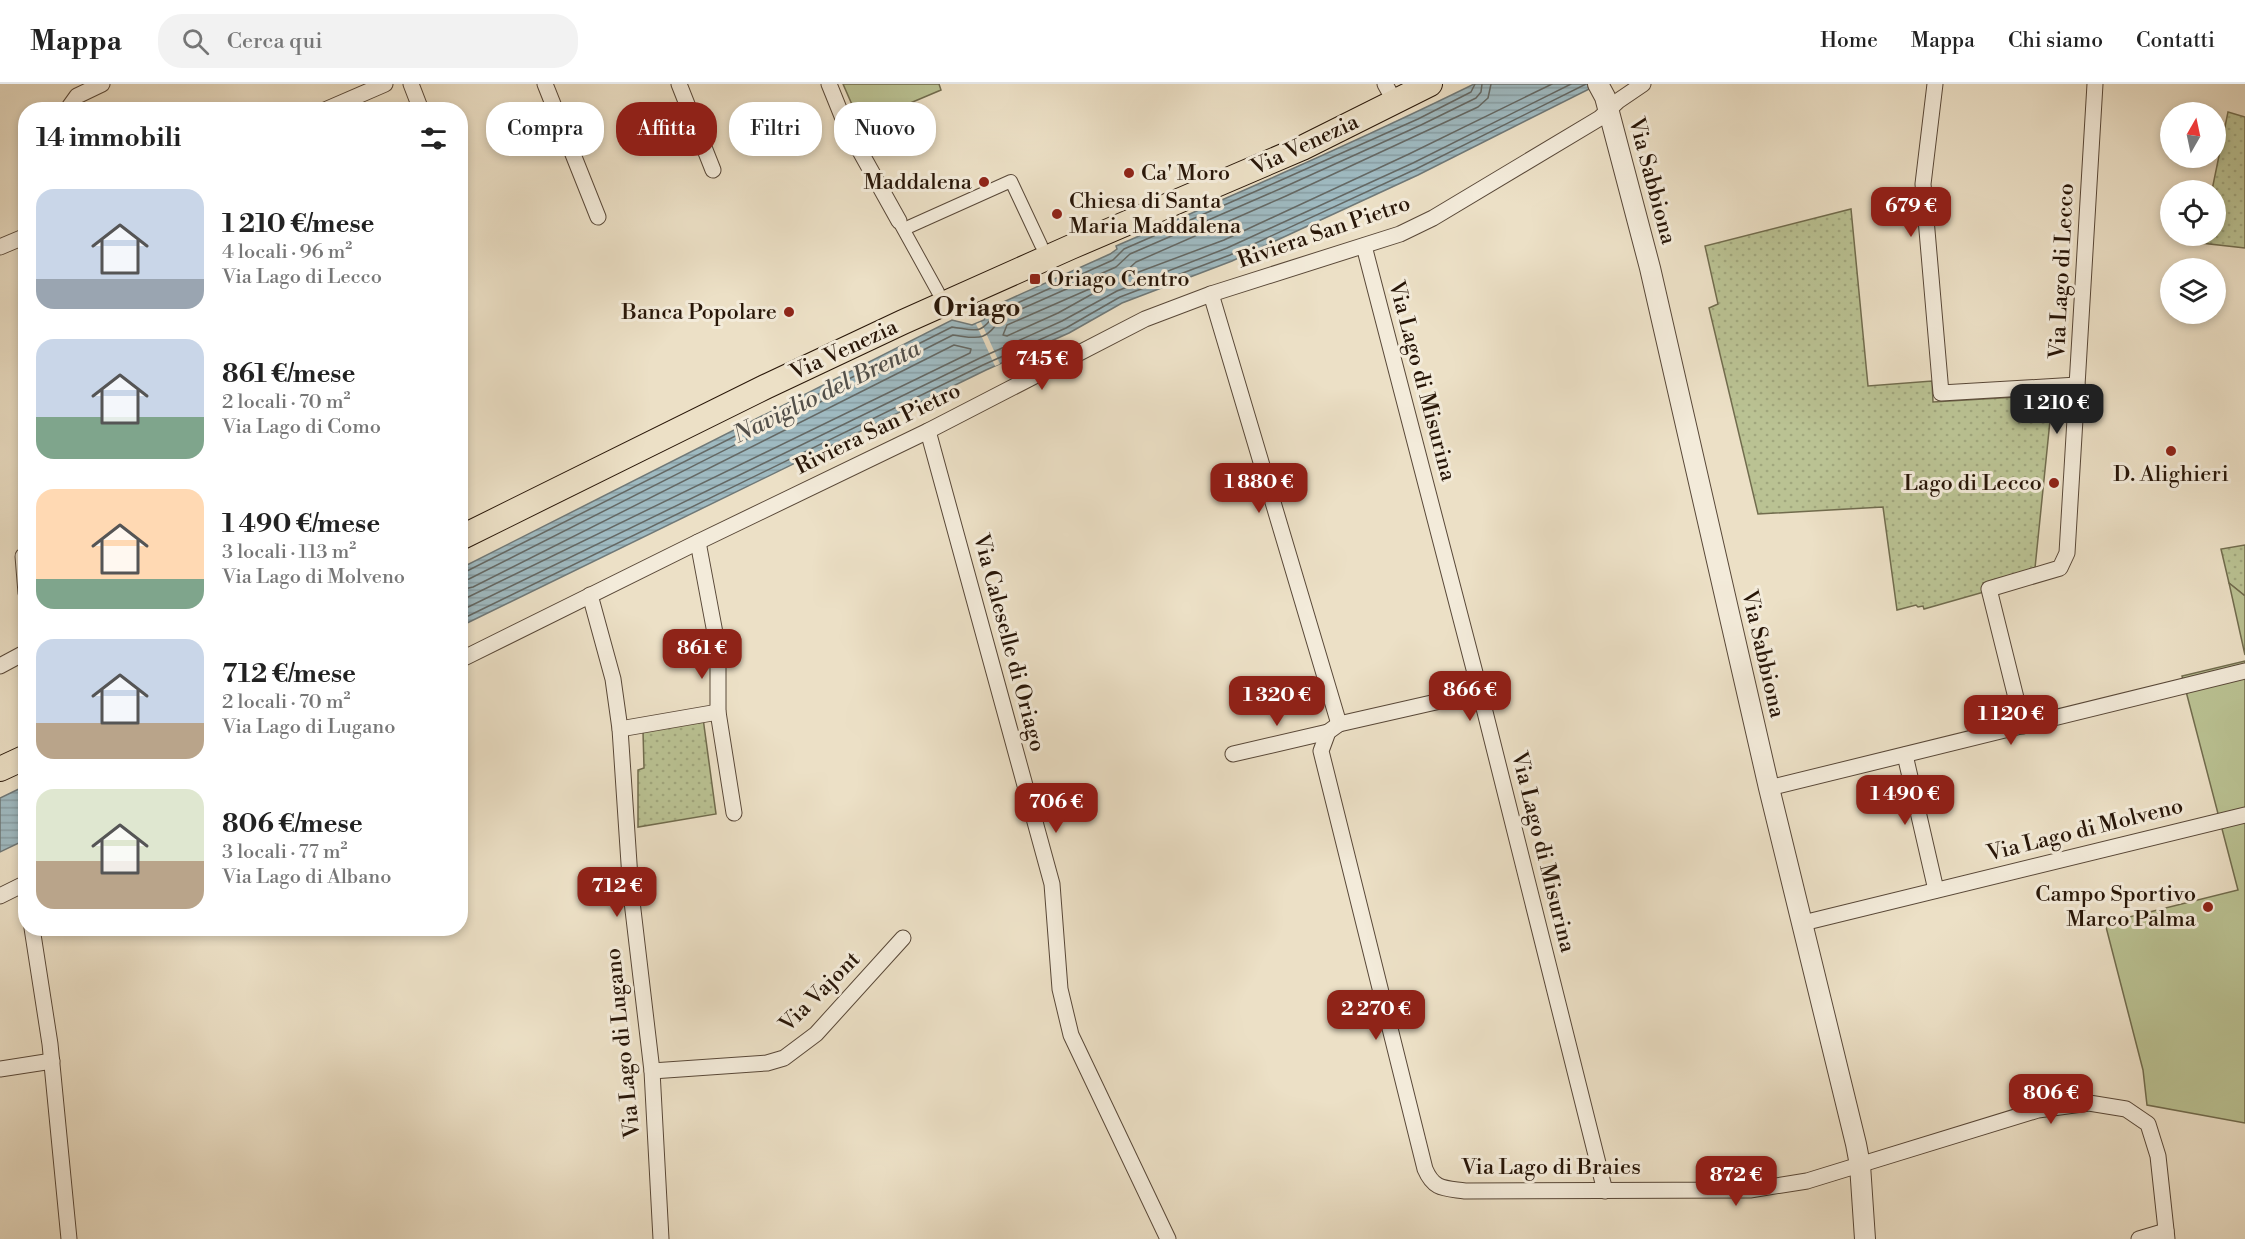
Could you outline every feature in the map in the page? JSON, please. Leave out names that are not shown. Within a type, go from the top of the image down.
[{"type":"main road","name":"Via Venezia","points":[[468,534],[765,387],[903,322],[1302,148],[1390,93],[1430,84]]},
{"type":"main road","points":[[0,769],[18,761]]},
{"type":"street","points":[[73,102],[78,96],[102,84]]},
{"type":"street","points":[[343,102],[385,84]]},
{"type":"street","points":[[411,84],[418,102]]},
{"type":"street","points":[[545,84],[598,217]]},
{"type":"street","points":[[679,84],[714,170]]},
{"type":"street","points":[[829,84],[846,126],[938,292]]},
{"type":"street","name":"Riviera San Pietro","points":[[468,656],[928,430],[1145,319],[1210,294],[1400,234],[1433,218],[1600,118],[1603,96],[1618,101],[1643,84]]},
{"type":"street","points":[[1935,84],[1923,184],[1941,393],[2077,385]]},
{"type":"street","name":"Via Lago di Lecco","points":[[2023,726],[1989,589],[2061,568],[2067,553],[2095,84]]},
{"type":"street","name":"Via Sabbiona","points":[[1603,96],[1650,268],[1769,788],[1860,1165],[1865,1239]]},
{"type":"street","points":[[902,225],[1011,181],[1041,245]]},
{"type":"street","points":[[0,247],[18,239]]},
{"type":"street","name":"Via Lago di Misurina","points":[[1364,246],[1480,692],[1605,1191]]},
{"type":"street","points":[[1210,294],[1333,728]]},
{"type":"street","name":"Via Caleselle di Oriago","points":[[928,430],[1052,884],[1060,989],[1071,1035],[1168,1239]]},
{"type":"street","points":[[698,542],[718,649],[718,712],[734,813]]},
{"type":"street","name":"Via Lago di Lugano","points":[[590,595],[613,678],[620,729],[631,893],[652,1071],[661,1239]]},
{"type":"street","points":[[0,666],[18,656]]},
{"type":"street","points":[[1769,788],[2245,671]]},
{"type":"street","points":[[1233,754],[1480,692]]},
{"type":"street","points":[[620,729],[718,712]]},
{"type":"street","name":"Via Lago di Braies","points":[[1333,728],[1321,751],[1425,1169],[1430,1181],[1441,1188],[1465,1191],[1750,1190],[1807,1181],[2038,1110],[2089,1103],[2126,1109],[2148,1124],[2158,1156],[2167,1235]]},
{"type":"street","points":[[1905,755],[1936,890]]},
{"type":"street","name":"Via Lago di Molveno","points":[[1803,922],[2245,815]]},
{"type":"street","points":[[0,896],[18,889]]},
{"type":"street","points":[[33,936],[52,1061],[69,1239]]},
{"type":"street","name":"Via Vajont","points":[[652,1071],[767,1063],[784,1058],[816,1034],[903,938]]},
{"type":"street","points":[[0,1069],[52,1061]]},
{"type":"street","points":[[2139,1239],[2167,1235]]},
{"type":"green space","points":[[843,84],[939,84],[941,90],[913,102],[851,102]]},
{"type":"green space","points":[[2228,112],[2245,117],[2245,248],[2226,246],[2226,180],[2214,180],[2217,168],[2226,168]]},
{"type":"green space","points":[[1851,209],[1868,386],[1932,381],[1933,402],[2068,394],[2067,412],[2051,411],[2035,568],[1983,583],[1984,592],[1924,609],[1923,606],[1916,605],[1897,610],[1883,507],[1758,514],[1709,308],[1718,304],[1705,246]]},
{"type":"green space","points":[[2245,545],[2245,596],[2229,583],[2221,549]]},
{"type":"green space","points":[[2229,583],[2245,596],[2245,655]]},
{"type":"green space","name":"Campo Sportivo Marco Palma","points":[[2245,661],[2245,1123],[2147,1105],[2143,1070],[2105,923],[2238,890],[2182,676]]},
{"type":"green space","points":[[703,718],[716,814],[638,827],[638,770],[644,768],[643,731]]},
{"type":"water","name":"Naviglio del Brenta","points":[[1474,84],[1599,84],[1418,175],[1232,261],[1122,303],[1069,333],[986,370],[468,623],[468,564],[952,320],[972,325],[984,320],[990,308],[1110,254],[1117,249],[1116,246],[1341,147]]},
{"type":"water","points":[[18,789],[18,843],[0,852],[0,798]]},
{"type":"pier","points":[[981,322],[1000,364],[995,366],[976,324]]},
{"type":"place","name":"Ca' Moro","points":[[1129,173]]},
{"type":"place","name":"Maddalena","points":[[984,182]]},
{"type":"place","name":"Chiesa di Santa Maria Maddalena","points":[[1057,214]]},
{"type":"place","name":"Oriago Centro","points":[[1035,279]]},
{"type":"place","name":"Banca Popolare","points":[[789,312]]},
{"type":"place","name":"D. Alighieri","points":[[2171,451]]},
{"type":"place","name":"Lago di Lecco","points":[[2054,483]]},
{"type":"place","name":"Campo Sportivo Marco Palma","points":[[2208,907]]},
{"type":"district","name":"Oriago","points":[[977,308]]}]
